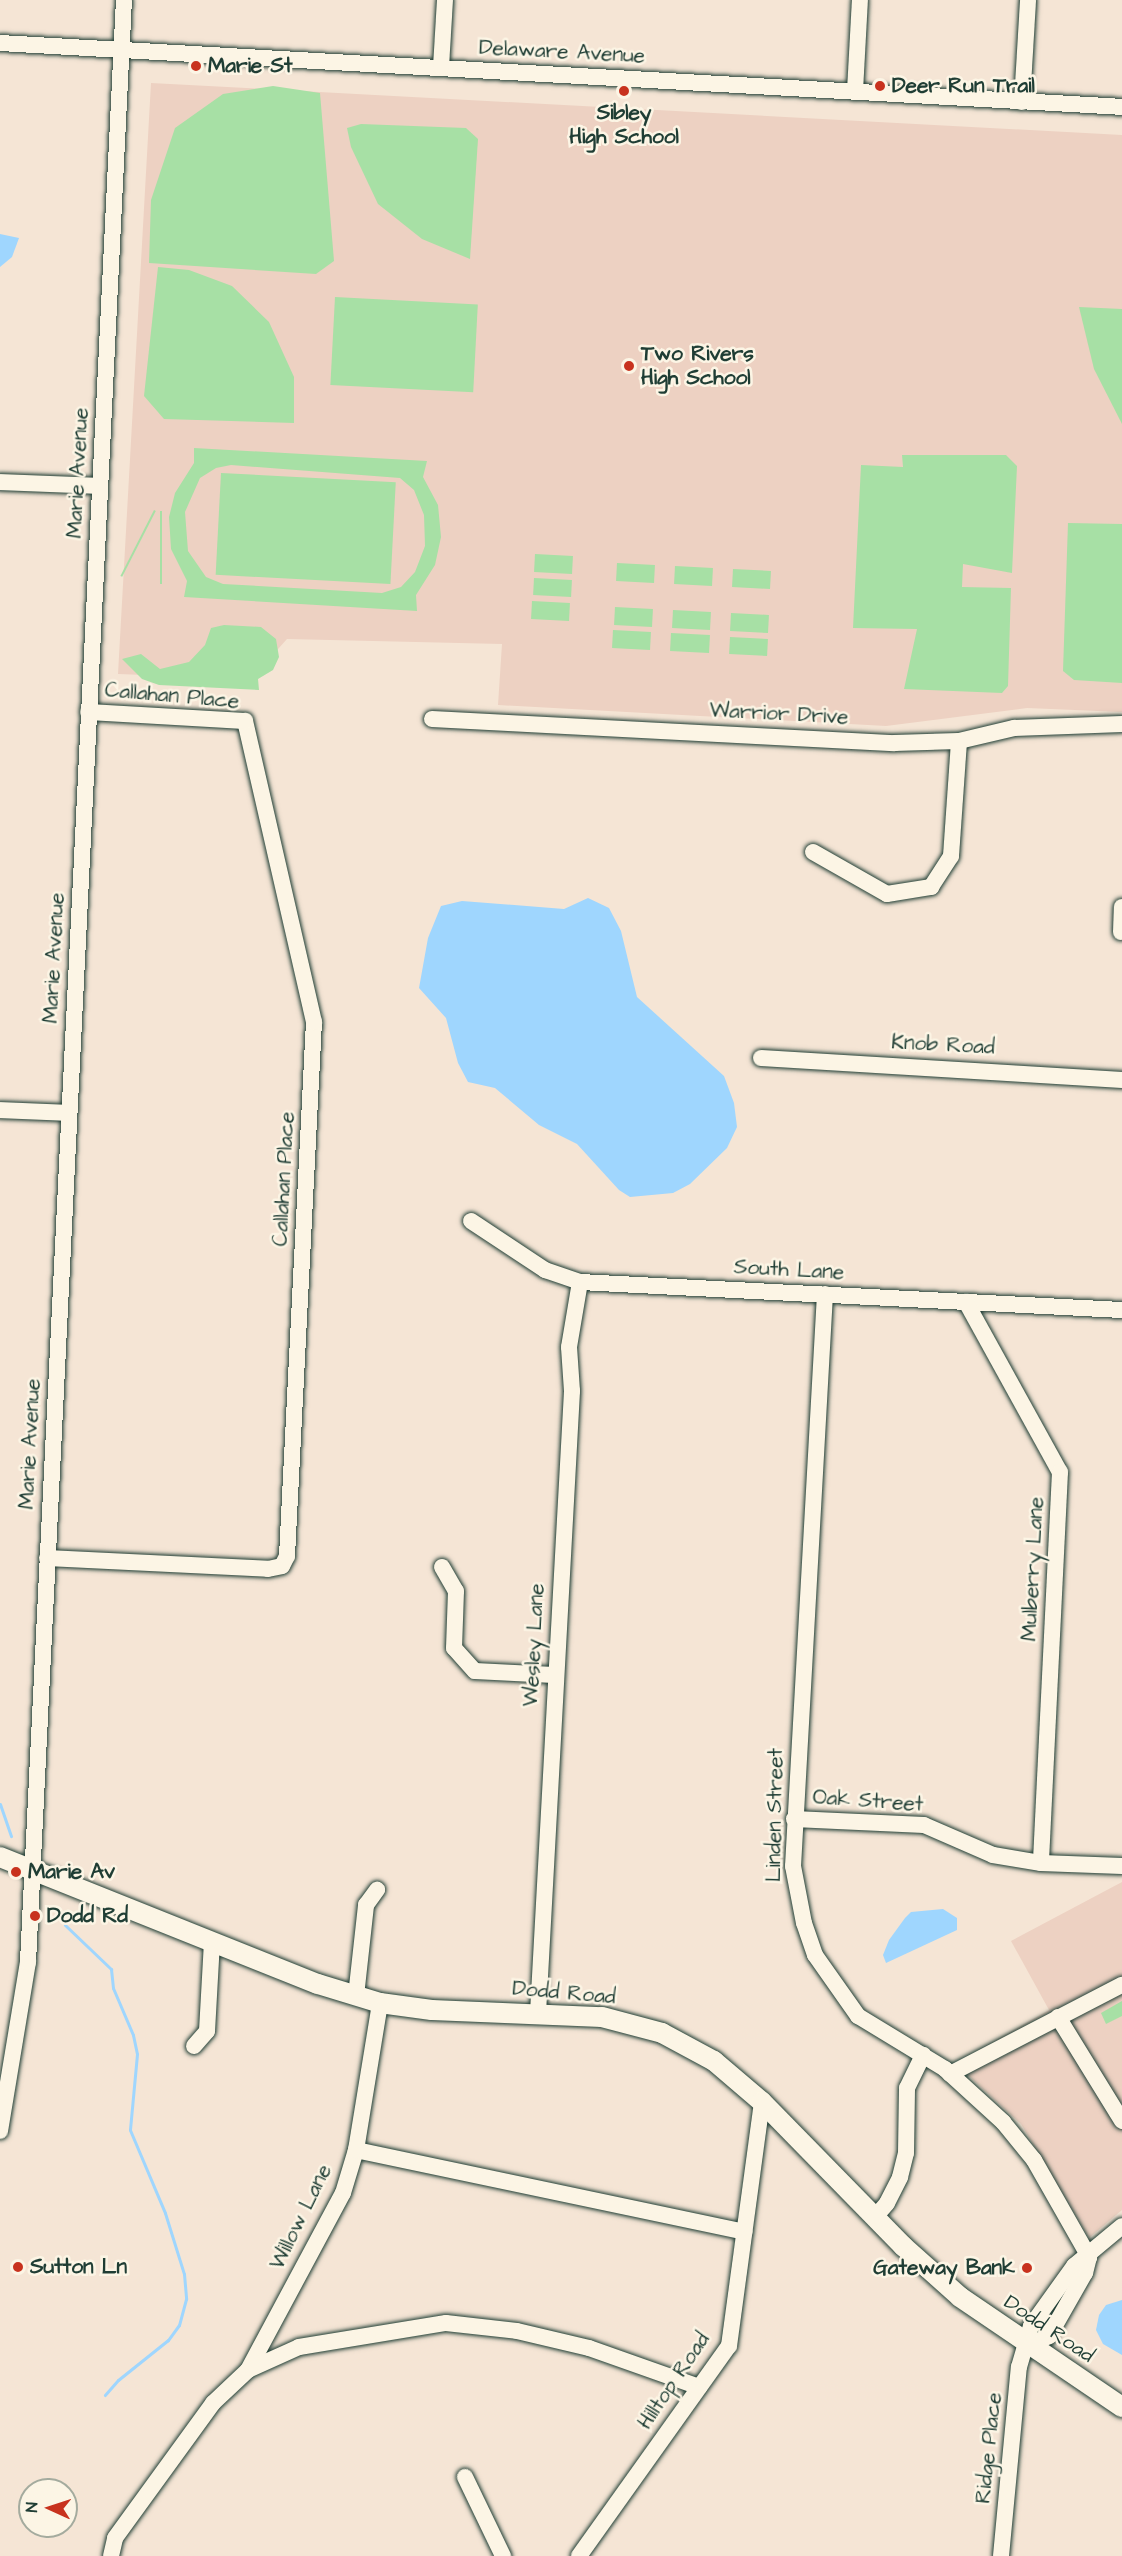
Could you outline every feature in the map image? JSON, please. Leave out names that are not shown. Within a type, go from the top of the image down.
[{"type":"main road","name":"Dodd Road","points":[[0,1857],[212,1942],[380,2003],[432,2010],[603,2017],[662,2033],[714,2061],[762,2102],[875,2217],[960,2297],[1122,2407]]},
{"type":"street","name":"Marie Avenue","points":[[0,2131],[28,1962],[88,712],[100,486],[129,50],[124,0]]},
{"type":"street","points":[[441,67],[445,0]]},
{"type":"street","points":[[855,91],[860,0]]},
{"type":"street","points":[[1022,102],[1029,0]]},
{"type":"street","name":"Delaware Avenue","points":[[0,43],[1122,107]]},
{"type":"street","points":[[0,482],[100,486]]},
{"type":"street","name":"Callahan Place","points":[[47,1558],[268,1569],[282,1566],[287,1556],[314,1022],[245,721],[88,712]]},
{"type":"street","name":"Warrior Drive","points":[[432,719],[894,743],[960,741],[1014,728],[1122,724]]},
{"type":"street","points":[[813,852],[888,894],[931,887],[951,856],[960,741]]},
{"type":"street","points":[[1121,932],[1122,907]]},
{"type":"street","name":"Knob Road","points":[[761,1058],[1122,1080]]},
{"type":"street","points":[[0,1110],[69,1113]]},
{"type":"street","name":"South Lane","points":[[471,1221],[545,1270],[580,1282],[1122,1310]]},
{"type":"street","name":"Wesley Lane","points":[[538,2013],[554,1675],[572,1391],[569,1347],[580,1282]]},
{"type":"street","name":"Linden Street","points":[[825,1294],[794,1819],[792,1866],[798,1898],[815,1955],[858,2016],[950,2074],[1003,2122],[1034,2160],[1089,2257]]},
{"type":"street","name":"Mulberry Lane","points":[[966,1302],[1060,1472],[1041,1863]]},
{"type":"street","points":[[442,1566],[456,1591],[454,1648],[475,1671],[554,1675]]},
{"type":"street","name":"Oak Street","points":[[794,1819],[924,1826],[993,1855],[1041,1863],[1122,1866]]},
{"type":"street","points":[[356,1996],[366,1905],[377,1890]]},
{"type":"street","points":[[194,2046],[207,2031],[212,1942]]},
{"type":"street","points":[[950,2074],[1122,1985]]},
{"type":"street","name":"Willow Lane","points":[[248,2370],[343,2193],[356,2150],[380,2003]]},
{"type":"street","points":[[1058,2017],[1122,2121]]},
{"type":"street","points":[[875,2217],[887,2204],[900,2177],[906,2152],[907,2088],[923,2055]]},
{"type":"street","name":"Hilltop Road","points":[[579,2556],[729,2346],[762,2102]]},
{"type":"street","points":[[356,2150],[744,2232]]},
{"type":"street","points":[[1028,2345],[1048,2336],[1086,2273],[1089,2257],[1122,2226]]},
{"type":"street","points":[[111,2556],[115,2538],[195,2422],[248,2370],[299,2346],[446,2323],[516,2331],[589,2348],[699,2387]]},
{"type":"street","name":"Ridge Place","points":[[1001,2556],[1019,2367],[1028,2345]]},
{"type":"street","points":[[465,2477],[503,2556]]},
{"type":"shaded area","name":"Two Rivers High School","points":[[151,83],[1122,135],[1122,712],[1027,708],[886,726],[498,705],[502,644],[287,639],[251,679],[118,674]]},
{"type":"shaded area","points":[[1122,1882],[1122,2210],[1089,2238],[1021,2124],[955,2063],[1049,2010],[1011,1941]]},
{"type":"green space","points":[[273,86],[320,93],[334,261],[316,274],[149,263],[151,200],[175,128],[223,94]]},
{"type":"green space","points":[[361,124],[466,128],[478,139],[470,259],[422,239],[378,204],[351,147],[347,128]]},
{"type":"green space","points":[[158,267],[189,270],[232,286],[269,322],[294,377],[294,423],[164,419],[144,396]]},
{"type":"green space","points":[[335,297],[478,304],[473,392],[330,385]]},
{"type":"green space","points":[[1079,307],[1122,309],[1122,424],[1094,369]]},
{"type":"green space","points":[[194,448],[427,461],[423,477],[438,505],[441,537],[435,565],[416,595],[417,611],[184,597],[187,581],[171,549],[169,517],[175,493],[194,463]],"holes":[[[231,465],[400,478],[414,490],[424,515],[425,546],[415,572],[401,587],[382,593],[223,584],[206,577],[188,551],[185,512],[200,478],[216,468]]]},
{"type":"green space","points":[[902,455],[1006,455],[1017,466],[1012,573],[963,564],[962,587],[1011,588],[1008,686],[1002,693],[904,689],[917,629],[853,628],[861,465],[903,467]]},
{"type":"green space","points":[[221,473],[396,482],[390,584],[216,575]]},
{"type":"green space","points":[[154,510],[156,511],[122,577],[120,576]]},
{"type":"green space","points":[[160,511],[162,511],[162,584],[160,584]]},
{"type":"green space","points":[[1068,523],[1122,524],[1122,683],[1074,680],[1063,671]]},
{"type":"green space","points":[[535,554],[573,556],[572,574],[534,572]]},
{"type":"green space","points":[[617,563],[655,565],[654,583],[616,581]]},
{"type":"green space","points":[[675,566],[713,568],[712,586],[674,584]]},
{"type":"green space","points":[[733,569],[771,571],[770,589],[732,587]]},
{"type":"green space","points":[[534,578],[572,580],[571,597],[533,595]]},
{"type":"green space","points":[[532,601],[570,603],[569,621],[531,619]]},
{"type":"green space","points":[[615,607],[653,609],[652,627],[614,625]]},
{"type":"green space","points":[[673,610],[711,612],[710,630],[672,628]]},
{"type":"green space","points":[[731,613],[769,615],[768,633],[730,631]]},
{"type":"green space","points":[[224,625],[261,627],[276,639],[279,657],[273,670],[258,679],[259,690],[159,685],[142,679],[122,659],[141,654],[160,669],[189,662],[205,645],[211,628]]},
{"type":"green space","points":[[613,630],[651,632],[650,650],[612,648]]},
{"type":"green space","points":[[671,633],[710,635],[709,653],[670,651]]},
{"type":"green space","points":[[730,637],[768,639],[767,656],[729,654]]},
{"type":"green space","points":[[1122,2001],[1122,2016],[1106,2024],[1101,2013]]},
{"type":"water","points":[[0,234],[19,238],[12,257],[0,267]]},
{"type":"water","points":[[588,898],[609,908],[621,931],[637,997],[724,1076],[734,1103],[737,1127],[727,1148],[690,1184],[673,1193],[630,1197],[619,1190],[577,1144],[539,1125],[495,1088],[468,1082],[458,1063],[446,1018],[419,988],[428,938],[441,906],[462,901],[564,909]]},
{"type":"water","points":[[943,1909],[957,1918],[957,1930],[886,1963],[883,1955],[889,1940],[911,1912]]},
{"type":"water","points":[[1122,2300],[1122,2355],[1103,2344],[1096,2330],[1099,2315],[1106,2305]]},
{"type":"waterway","points":[[0,1804],[11,1836]]},
{"type":"waterway","points":[[65,1925],[111,1969],[113,1988],[133,2035],[137,2054],[130,2130],[165,2213],[184,2274],[186,2299],[179,2325],[168,2340],[118,2380],[105,2395]]},
{"type":"place","name":"Marie St","points":[[196,66]]},
{"type":"place","name":"Deer Run Trail","points":[[880,86]]},
{"type":"place","name":"Sibley High School","points":[[624,91]]},
{"type":"place","name":"Two Rivers High School","points":[[629,366]]},
{"type":"place","name":"Marie Av","points":[[16,1872]]},
{"type":"place","name":"Dodd Rd","points":[[35,1916]]},
{"type":"place","name":"Sutton Ln","points":[[18,2267]]},
{"type":"place","name":"Gateway Bank","points":[[1027,2268]]}]
